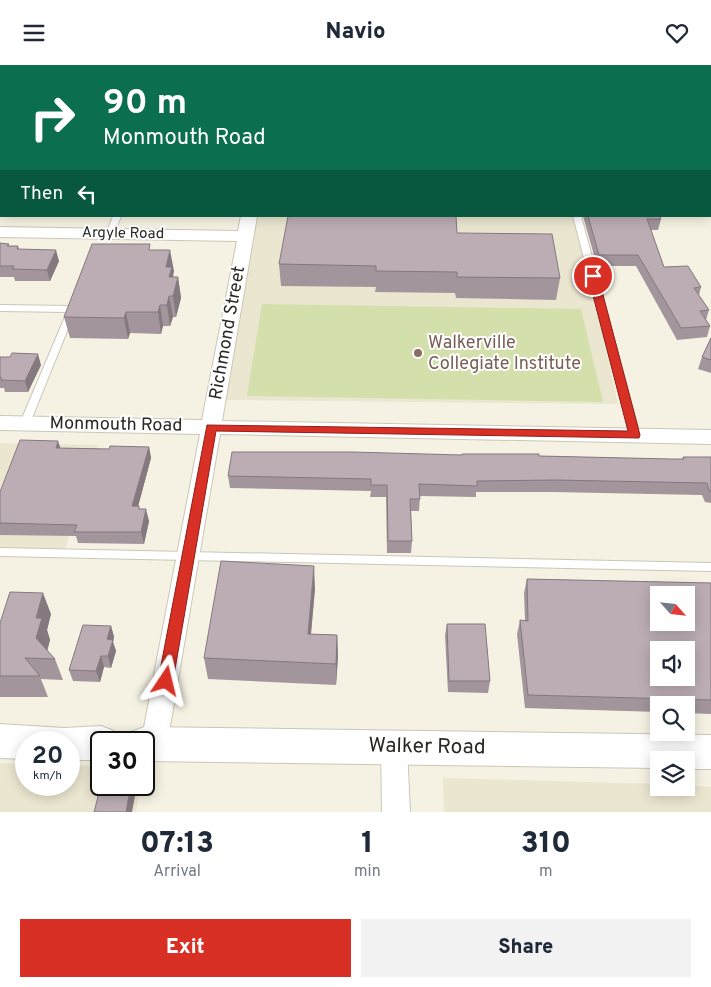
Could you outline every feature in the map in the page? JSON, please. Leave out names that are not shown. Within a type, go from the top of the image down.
[{"type":"main road","points":[[0,741],[15,742]]},
{"type":"main road","name":"Walker Road","points":[[155,744],[711,752]]},
{"type":"street","name":"Argyle Road","points":[[0,232],[110,234],[247,226]]},
{"type":"street","name":"Richmond Street","points":[[152,731],[188,555],[247,226]]},
{"type":"street","name":"Monmouth Road","points":[[0,423],[711,437]]},
{"type":"street","points":[[394,747],[396,812]]},
{"type":"lane","points":[[110,234],[117,217]]},
{"type":"lane","points":[[577,217],[635,435]]},
{"type":"lane","points":[[0,308],[72,309],[25,423]]},
{"type":"lane","points":[[0,552],[711,567]]},
{"type":"shaded area","name":"Walkerville Collegiate Institute","points":[[256,217],[577,217],[618,404],[220,400]]},
{"type":"shaded area","points":[[0,443],[98,445],[64,553],[0,551]]},
{"type":"shaded area","points":[[0,763],[15,764],[15,796],[80,796],[80,765],[90,766],[90,796],[139,796],[136,812],[0,812]]},
{"type":"shaded area","points":[[443,778],[650,784],[650,796],[695,796],[695,786],[711,787],[711,812],[444,812]]},
{"type":"green space","points":[[262,304],[581,309],[603,402],[247,396]]},
{"type":"building","name":"Walkerville Collegiate Institute","points":[[288,217],[456,217],[457,233],[552,234],[560,278],[457,277],[457,272],[376,271],[376,266],[279,264]]},
{"type":"building","points":[[588,217],[660,217],[661,219],[647,219],[664,267],[688,266],[701,287],[694,288],[709,310],[700,311],[710,326],[681,328],[638,255],[599,255]]},
{"type":"building","points":[[0,243],[9,244],[7,246],[18,246],[17,249],[56,250],[47,270],[12,269],[14,266],[0,266]]},
{"type":"building","points":[[92,244],[150,244],[149,250],[170,250],[166,267],[172,267],[169,277],[178,277],[173,296],[169,296],[167,305],[160,305],[158,312],[126,312],[124,318],[64,317]]},
{"type":"building","points":[[711,338],[711,360],[702,357]]},
{"type":"building","points":[[12,353],[38,354],[25,381],[1,380],[0,357],[10,357]]},
{"type":"building","points":[[20,440],[58,441],[56,448],[109,449],[110,446],[149,447],[132,506],[146,509],[141,532],[74,532],[77,525],[0,523],[0,492]]},
{"type":"building","points":[[232,452],[352,452],[462,455],[539,454],[539,456],[671,459],[711,457],[711,491],[709,491],[707,483],[555,480],[477,481],[477,486],[419,484],[420,499],[410,499],[412,541],[388,541],[387,485],[371,485],[371,479],[228,476]]},
{"type":"building","points":[[221,561],[314,566],[308,634],[337,635],[336,664],[204,658]]},
{"type":"building","points":[[527,579],[711,583],[711,700],[695,700],[695,696],[650,696],[650,698],[528,695],[520,620],[528,621]]},
{"type":"building","points":[[10,592],[43,593],[36,618],[42,618],[36,638],[55,659],[25,658],[40,676],[0,676],[0,623]]},
{"type":"building","points":[[447,624],[485,624],[490,681],[449,681]]},
{"type":"building","points":[[83,625],[111,626],[107,639],[113,640],[108,656],[101,656],[96,671],[69,670]]},
{"type":"building","points":[[129,796],[126,812],[94,812],[98,797]]},
{"type":"place","name":"Walkerville Collegiate Institute","points":[[418,353]]},
{"type":"route","points":[[166,681],[211,427],[635,435],[593,276]]}]
